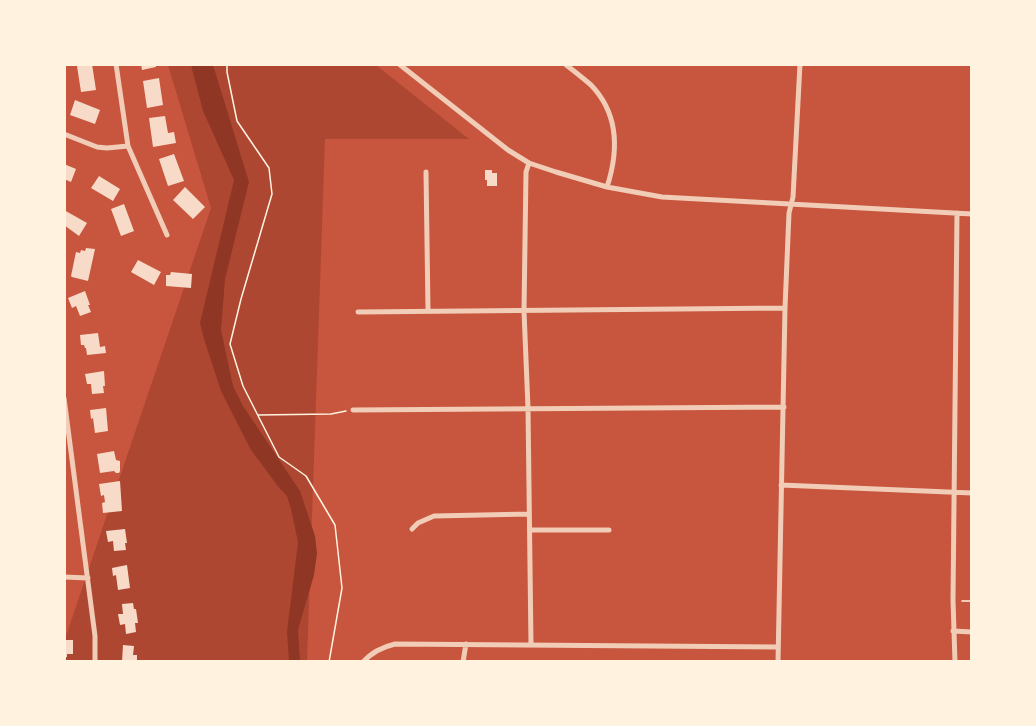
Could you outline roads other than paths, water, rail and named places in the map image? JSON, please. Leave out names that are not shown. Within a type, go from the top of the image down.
[{"type":"street","points":[[116,64],[128,146],[167,235]]},
{"type":"street","points":[[399,64],[508,150],[529,163],[607,187],[662,197],[972,214]]},
{"type":"street","points":[[565,64],[599,94],[611,118],[615,158],[607,187]]},
{"type":"street","points":[[778,662],[785,308],[789,213],[800,64]]},
{"type":"street","points":[[64,134],[97,147],[128,146]]},
{"type":"street","points":[[529,163],[526,172],[524,311],[528,408],[531,645]]},
{"type":"street","points":[[426,172],[428,310]]},
{"type":"street","points":[[955,662],[952,600],[957,213]]},
{"type":"street","points":[[358,312],[785,308]]},
{"type":"street","points":[[64,398],[95,636],[95,662]]},
{"type":"street","points":[[353,410],[784,407]]},
{"type":"street","points":[[781,485],[972,493]]},
{"type":"street","points":[[412,529],[418,523],[434,516],[529,514]]},
{"type":"street","points":[[530,530],[609,530]]},
{"type":"street","points":[[64,577],[88,578]]},
{"type":"street","points":[[953,631],[972,632]]},
{"type":"street","points":[[363,662],[374,652],[395,644],[778,647]]},
{"type":"street","points":[[464,662],[465,644]]}]
